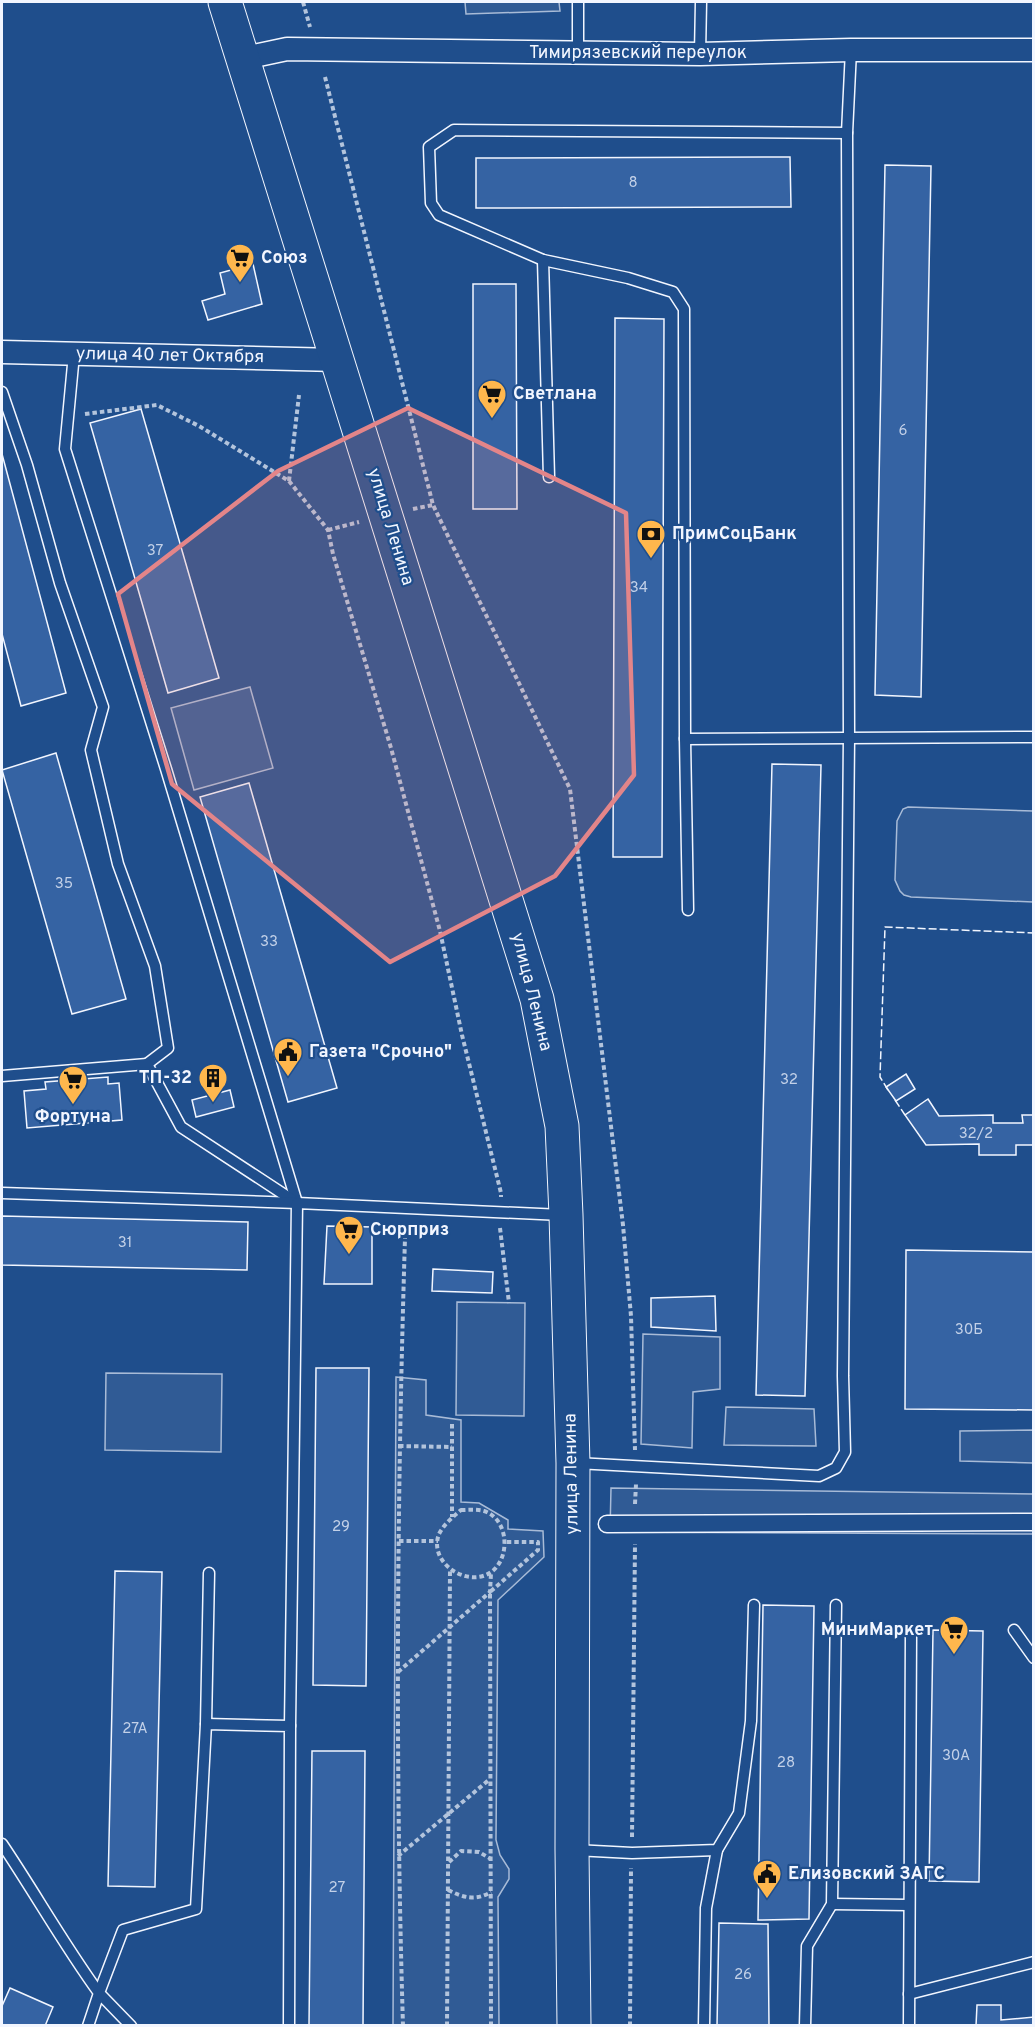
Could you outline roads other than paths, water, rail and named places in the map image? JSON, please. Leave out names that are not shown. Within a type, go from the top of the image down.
[{"type":"main road","name":"улица Ленина","points":[[225,2],[537,999],[562,1126],[573,1463],[574,2025]]},
{"type":"street","name":"Тимирязевский переулок","points":[[244,58],[287,49],[700,54],[851,50],[1034,50]]},
{"type":"street","name":"улица 40 лет Октября","points":[[2,352],[338,360]]},
{"type":"street","points":[[607,1524],[1034,1522]]},
{"type":"lane","points":[[578,2],[578,53]]},
{"type":"lane","points":[[700,54],[701,2]]},
{"type":"lane","points":[[573,1463],[819,1476],[836,1468],[845,1452],[843,1376],[849,737],[847,133],[851,50]]},
{"type":"lane","points":[[688,910],[685,739],[684,309],[673,292],[628,279],[543,260],[439,215],[431,203],[429,147],[454,130],[847,133]]},
{"type":"lane","points":[[543,260],[549,477]]},
{"type":"lane","points":[[74,354],[65,449],[166,769],[297,1203],[290,1726],[289,2025]]},
{"type":"lane","points":[[2,392],[27,465],[60,583],[103,706],[91,750],[118,864],[155,966],[168,1048],[147,1064],[2,1076]]},
{"type":"lane","points":[[685,739],[1034,737]]},
{"type":"lane","points":[[147,1064],[181,1127],[297,1203]]},
{"type":"lane","points":[[2,1192],[566,1215]]},
{"type":"lane","points":[[88,2025],[123,1930],[196,1909],[206,1724],[209,1573]]},
{"type":"lane","points":[[704,2025],[706,1908],[717,1850],[739,1813],[751,1721],[754,1605]]},
{"type":"lane","points":[[805,2025],[807,1946],[832,1904],[836,1605]]},
{"type":"lane","points":[[1014,1630],[1034,1658]]},
{"type":"lane","points":[[909,2025],[911,1634]]},
{"type":"lane","points":[[206,1724],[290,1726]]},
{"type":"lane","points":[[2,1844],[70,1954],[99,1993],[131,2025]]},
{"type":"lane","points":[[572,1849],[632,1853],[717,1850]]},
{"type":"lane","points":[[832,1904],[909,1905]]},
{"type":"lane","points":[[909,1994],[1034,1962]]},
{"type":"place","name":"Союз","points":[[240,284]]},
{"type":"place","name":"Светлана","points":[[492,420]]},
{"type":"place","name":"ПримСоцБанк","points":[[651,560]]},
{"type":"place","name":"Газета \"Срочно\"","points":[[288,1078]]},
{"type":"place","name":"ТП-32","points":[[213,1104]]},
{"type":"place","name":"Фортуна","points":[[73,1106]]},
{"type":"place","name":"Сюрприз","points":[[349,1256]]},
{"type":"place","name":"МиниМаркет","points":[[954,1656]]},
{"type":"place","name":"Елизовский ЗАГС","points":[[767,1900]]}]
